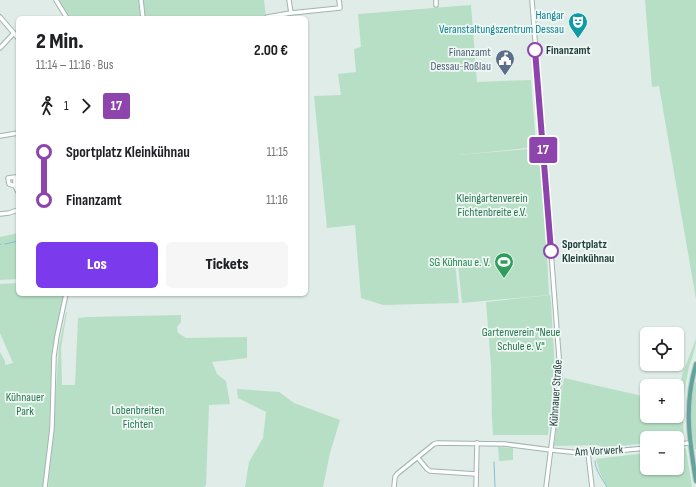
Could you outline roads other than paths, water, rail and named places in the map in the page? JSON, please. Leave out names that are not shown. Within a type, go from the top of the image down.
[{"type":"main road","points":[[696,364],[691,384],[688,419],[696,481]]},
{"type":"street","points":[[56,0],[66,16]]},
{"type":"street","points":[[141,0],[143,16]]},
{"type":"street","points":[[289,0],[291,13]]},
{"type":"street","points":[[273,16],[340,8],[338,0]]},
{"type":"street","points":[[436,0],[436,5]]},
{"type":"street","name":"Kühnauer Straße","points":[[532,0],[560,365],[559,385],[546,487]]},
{"type":"street","points":[[0,18],[16,36]]},
{"type":"street","points":[[0,48],[14,33]]},
{"type":"street","points":[[0,136],[16,133]]},
{"type":"street","points":[[0,214],[16,211]]},
{"type":"street","points":[[45,487],[52,428],[54,356],[66,296]]},
{"type":"street","name":"Am Vorwerk","points":[[394,487],[396,476],[437,443],[513,444],[551,450],[588,453],[640,449]]},
{"type":"street","points":[[476,443],[476,487]]},
{"type":"street","points":[[684,443],[690,443]]},
{"type":"street","points":[[588,453],[592,487]]},
{"type":"street","points":[[418,458],[430,471],[476,474]]},
{"type":"waterway","points":[[5,244],[16,241]]},
{"type":"waterway","points":[[595,461],[598,471],[607,487]]},
{"type":"waterway","points":[[494,462],[495,487]]},
{"type":"place","name":"Hangar Veranstaltungszentrum Dessau","points":[[578,39]]},
{"type":"place","name":"Finanzamt","points":[[535,50]]},
{"type":"place","name":"Finanzamt Dessau-Roßlau","points":[[505,76]]},
{"type":"place","name":"Sportplatz Kleinkühnau","points":[[551,251]]},
{"type":"place","name":"SG Kühnau e. V.","points":[[504,279]]},
{"type":"park label","name":"Kleingartenverein Fichtenbreite e.V.","points":[[492,205]]},
{"type":"park label","name":"Gartenverein \"Neue Schule e. V.\"","points":[[521,339]]},
{"type":"park label","name":"Kühnauer Park","points":[[25,404]]},
{"type":"park label","name":"Lobenbreiten Fichten","points":[[138,417]]}]
